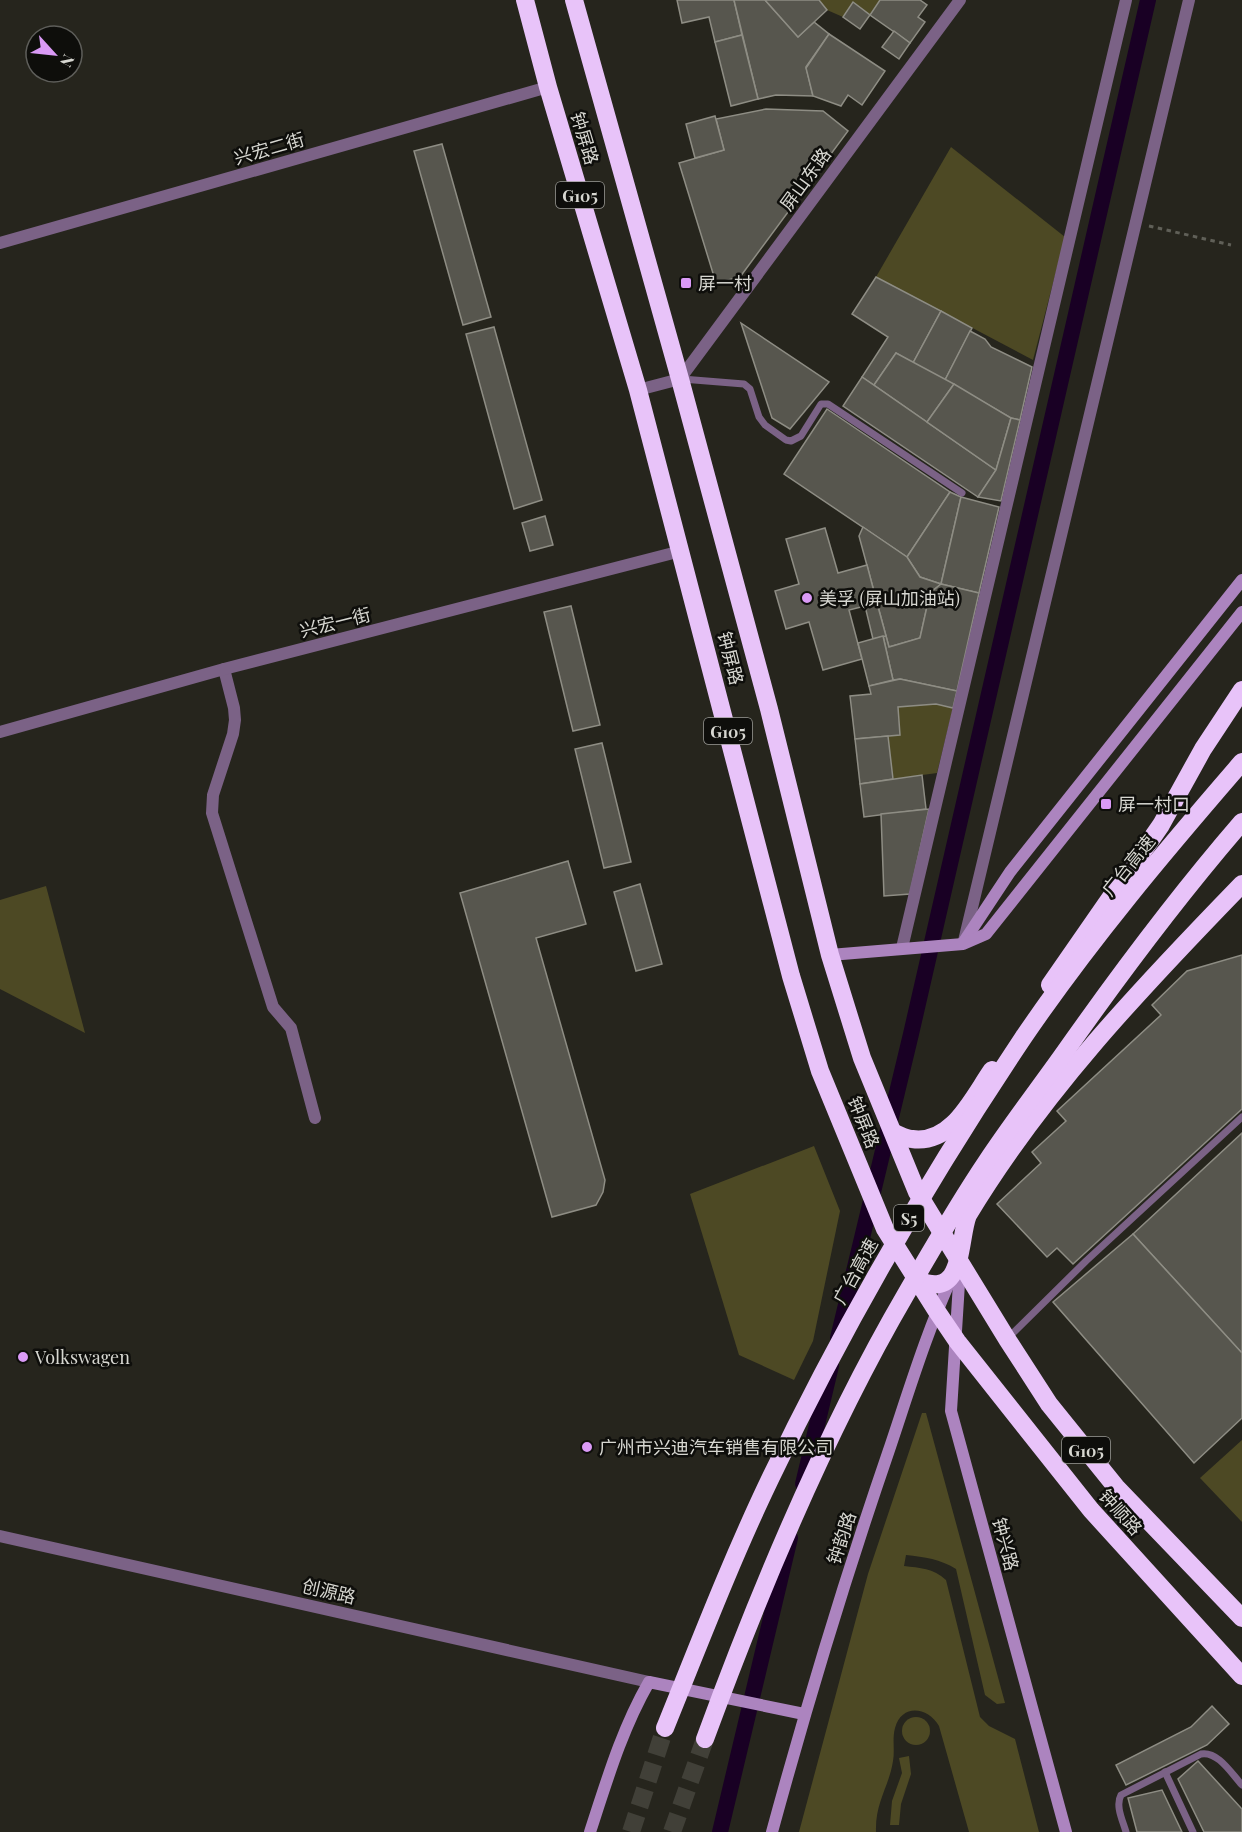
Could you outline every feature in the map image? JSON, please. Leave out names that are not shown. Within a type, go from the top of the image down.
[{"type":"highway","name":"钟屏路","points":[[525,0],[548,87],[638,390],[791,975],[820,1071],[885,1229],[936,1310]]},
{"type":"highway","name":"钟屏路","points":[[574,0],[680,379],[769,709],[830,955],[861,1058],[917,1192],[960,1260]]},
{"type":"highway","points":[[894,1133],[911,1139],[937,1137],[950,1128],[960,1116],[1161,825],[1203,749],[1242,690]]},
{"type":"highway","name":"广台高速","points":[[665,1728],[770,1478],[880,1268],[911,1214],[1024,1036],[1144,878],[1242,762]]},
{"type":"highway","name":"S5","points":[[705,1739],[733,1662],[795,1517],[866,1369],[905,1295],[981,1170],[1057,1063],[1149,936],[1242,822]]},
{"type":"highway","points":[[918,1280],[931,1284],[946,1281],[960,1260],[964,1226],[968,1215],[1038,1111],[1088,1049],[1186,941],[1242,884]]},
{"type":"highway","name":"钟顺路","points":[[960,1260],[1049,1404],[1116,1487],[1242,1617]]},
{"type":"highway","name":"钟顺路","points":[[936,1310],[957,1341],[1091,1510],[1242,1676]]},
{"type":"street","name":"屏山东路","points":[[680,379],[960,0]]},
{"type":"street","points":[[902,948],[1126,0]]},
{"type":"street","points":[[963,944],[1189,0]]},
{"type":"street","name":"兴宏二街","points":[[0,243],[548,87]]},
{"type":"street","points":[[638,390],[680,379]]},
{"type":"street","name":"兴宏一街","points":[[0,732],[224,669],[681,551]]},
{"type":"street","points":[[963,944],[1010,872],[1242,580]]},
{"type":"street","points":[[830,955],[963,944],[986,934],[1242,612]]},
{"type":"street","points":[[224,669],[235,720],[233,734],[213,795],[212,813],[273,1008],[291,1028],[315,1118]]},
{"type":"street","name":"钟韵路","points":[[772,1832],[804,1714],[867,1513],[936,1310],[960,1260]]},
{"type":"street","name":"钟兴路","points":[[960,1260],[957,1341],[951,1411],[1066,1832]]},
{"type":"street","name":"创源路","points":[[0,1536],[649,1682]]},
{"type":"street","points":[[590,1832],[618,1746],[632,1712],[649,1682],[804,1714]]},
{"type":"lane","points":[[680,379],[744,384],[750,388],[759,417],[765,425],[791,441],[801,436],[821,404],[828,404],[962,493]]},
{"type":"lane","points":[[1007,1339],[1086,1261],[1242,1117]]},
{"type":"lane","points":[[1126,1832],[1118,1806],[1120,1795],[1201,1754],[1208,1752],[1215,1755],[1242,1785]]},
{"type":"lane","points":[[1165,1772],[1193,1832]]},
{"type":"path","points":[[1136,223],[1230,245]]},
{"type":"shaded area","points":[[819,0],[880,0],[870,15],[853,2],[843,17],[827,10]]},
{"type":"shaded area","points":[[951,147],[1065,237],[1033,360],[876,277]]},
{"type":"shaded area","points":[[936,704],[953,708],[937,773],[893,779],[888,736],[900,735],[898,707]]},
{"type":"shaded area","points":[[46,886],[85,1033],[0,989],[0,900]]},
{"type":"shaded area","points":[[814,1146],[840,1211],[813,1341],[794,1380],[739,1355],[690,1194]]},
{"type":"shaded area","points":[[922,1413],[926,1413],[1005,1703],[997,1704],[985,1695],[956,1569],[932,1559],[906,1555],[904,1566],[931,1571],[946,1580],[980,1717],[989,1726],[1015,1739],[1039,1832],[969,1832],[939,1726],[922,1712],[909,1711],[898,1720],[895,1728],[893,1761],[880,1803],[876,1832],[799,1832],[868,1574]]},
{"type":"shaded area","points":[[1242,1440],[1242,1522],[1200,1478]]},
{"type":"shaded area","points":[[916,1717],[926,1721],[930,1731],[926,1741],[916,1745],[906,1741],[902,1731],[906,1721]]},
{"type":"shaded area","points":[[909,1756],[911,1774],[901,1804],[899,1825],[890,1825],[892,1801],[902,1773],[899,1758]]},
{"type":"building","points":[[677,0],[734,0],[742,35],[715,42],[709,17],[682,23]]},
{"type":"building","points":[[734,0],[765,0],[798,37],[814,22],[829,34],[806,67],[813,96],[776,95],[758,99]]},
{"type":"building","points":[[765,0],[819,0],[827,10],[798,37]]},
{"type":"building","points":[[880,0],[920,0],[927,5],[918,17],[925,22],[910,43],[870,15]]},
{"type":"building","points":[[853,2],[870,15],[860,29],[843,17]]},
{"type":"building","points":[[894,31],[910,43],[899,59],[882,47]]},
{"type":"building","points":[[829,34],[885,71],[862,105],[848,95],[841,106],[813,96],[806,68]]},
{"type":"building","points":[[742,35],[758,99],[731,106],[715,42]]},
{"type":"building","points":[[766,109],[823,111],[848,131],[740,277],[716,283],[679,163],[724,150],[716,119]]},
{"type":"building","points":[[715,116],[724,150],[695,158],[686,124]]},
{"type":"building","points":[[442,144],[491,317],[463,325],[414,151]]},
{"type":"building","points":[[876,277],[941,311],[913,363],[896,353],[874,385],[862,377],[888,337],[852,314]]},
{"type":"building","points":[[941,311],[972,328],[945,380],[913,363]]},
{"type":"building","points":[[741,323],[829,382],[790,429],[772,418]]},
{"type":"building","points":[[494,327],[542,500],[514,509],[466,334]]},
{"type":"building","points":[[970,331],[985,339],[991,347],[1032,367],[1020,420],[1011,418],[945,380]]},
{"type":"building","points":[[896,353],[954,384],[927,422],[874,385]]},
{"type":"building","points":[[862,377],[996,470],[978,497],[843,406]]},
{"type":"building","points":[[954,384],[1011,418],[996,470],[927,422]]},
{"type":"building","points":[[827,409],[950,492],[907,557],[784,474]]},
{"type":"building","points":[[1011,418],[1020,420],[1001,501],[978,497],[996,470]]},
{"type":"building","points":[[950,492],[961,497],[941,584],[920,577],[907,557]]},
{"type":"building","points":[[961,497],[999,507],[979,593],[941,584]]},
{"type":"building","points":[[545,516],[553,545],[530,551],[522,523]]},
{"type":"building","points":[[863,527],[907,557],[920,577],[941,584],[930,593],[920,638],[889,647],[859,536]]},
{"type":"building","points":[[825,528],[838,573],[867,565],[877,603],[849,610],[862,659],[823,670],[809,622],[786,629],[775,591],[799,584],[786,539]]},
{"type":"building","points":[[941,584],[979,593],[957,691],[900,679],[893,680],[883,636],[886,636],[889,647],[920,638],[930,593]]},
{"type":"building","points":[[877,603],[886,636],[873,639],[865,606]]},
{"type":"building","points":[[571,606],[600,725],[573,731],[544,612]]},
{"type":"building","points":[[883,636],[893,680],[869,686],[858,643]]},
{"type":"building","points":[[900,679],[957,691],[953,708],[936,704],[898,707],[900,735],[855,739],[850,696],[871,694],[869,686]]},
{"type":"building","points":[[888,736],[893,779],[860,784],[855,739]]},
{"type":"building","points":[[602,743],[631,862],[604,868],[575,749]]},
{"type":"building","points":[[922,775],[926,809],[864,817],[860,784]]},
{"type":"building","points":[[929,809],[910,894],[884,896],[881,814]]},
{"type":"building","points":[[568,861],[586,924],[536,938],[605,1180],[603,1192],[596,1205],[552,1217],[460,893]]},
{"type":"building","points":[[640,884],[662,964],[636,971],[614,892]]},
{"type":"building","points":[[1242,955],[1242,1109],[1073,1264],[1057,1248],[1047,1257],[997,1204],[1041,1163],[1032,1152],[1066,1121],[1057,1111],[1161,1015],[1152,1005],[1187,971]]},
{"type":"building","points":[[1242,1133],[1242,1353],[1133,1234]]},
{"type":"building","points":[[1133,1234],[1242,1353],[1242,1418],[1194,1463],[1053,1302]]},
{"type":"building","points":[[1212,1706],[1229,1724],[1207,1745],[1126,1785],[1116,1765],[1191,1727]]},
{"type":"building","points":[[1198,1761],[1242,1809],[1242,1832],[1204,1832],[1178,1779]]},
{"type":"building","points":[[1162,1790],[1182,1832],[1137,1832],[1128,1798]]},
{"type":"waterway","points":[[838,1338],[911,1034],[1148,0]]},
{"type":"waterway","points":[[803,1484],[831,1366]]},
{"type":"waterway","points":[[720,1832],[790,1538]]},
{"type":"tunnel","points":[[631,1832],[665,1728]]},
{"type":"tunnel","points":[[672,1832],[705,1739]]},
{"type":"place","name":"屏一村","points":[[686,283]]},
{"type":"place","name":"美孚 (屏山加油站)","points":[[807,598]]},
{"type":"place","name":"屏一村口","points":[[1106,804]]},
{"type":"place","name":"Volkswagen","points":[[23,1357]]},
{"type":"place","name":"广州市兴迪汽车销售有限公司","points":[[587,1447]]}]
